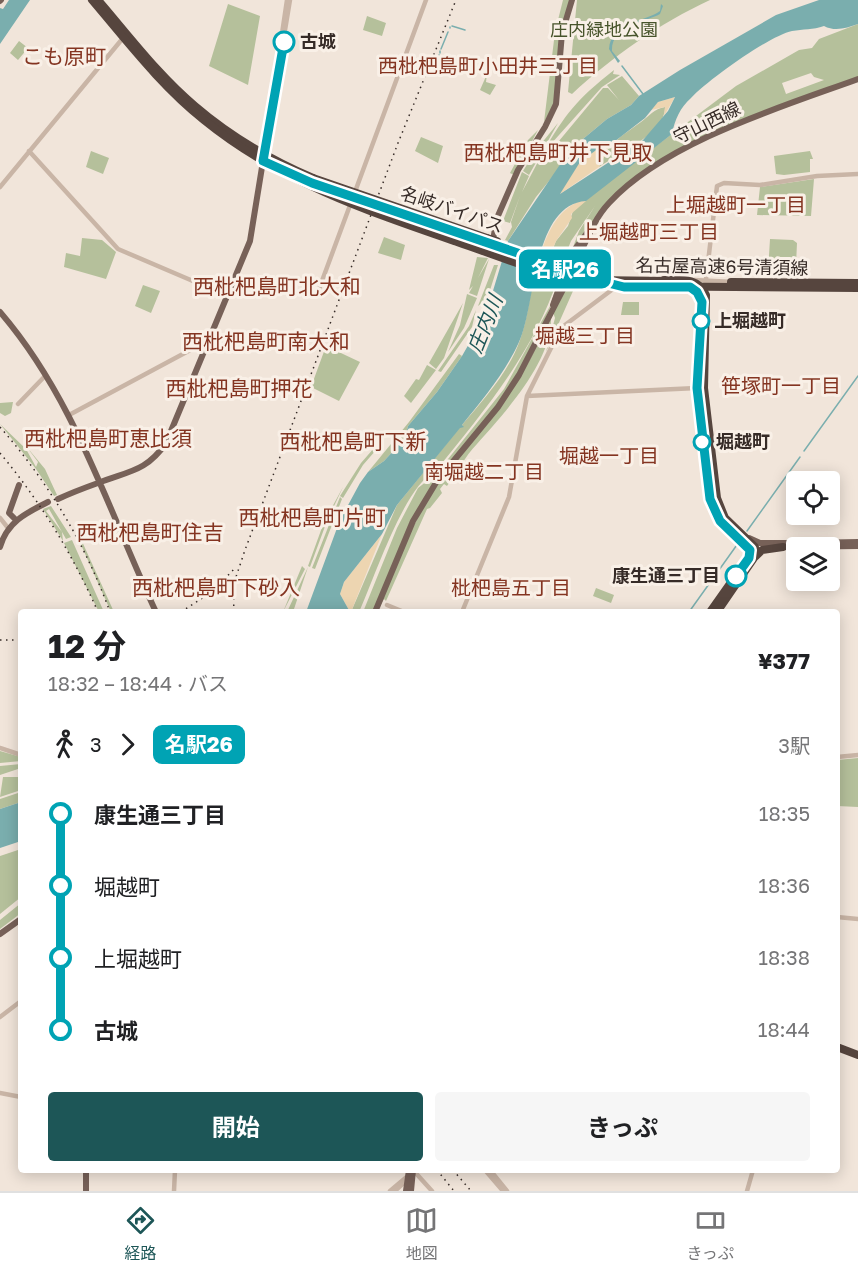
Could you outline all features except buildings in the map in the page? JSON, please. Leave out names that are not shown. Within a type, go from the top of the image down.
[{"type":"highway","name":"名岐バイパス","points":[[94,0],[123,38],[178,101],[219,134],[312,181],[492,240],[617,285],[688,283]]},
{"type":"highway","name":"名岐バイパス","points":[[94,0],[194,106],[263,157]]},
{"type":"highway","name":"名古屋高速6号清須線","points":[[94,0],[169,83],[206,118],[252,151],[319,188],[385,214],[569,276],[597,280],[688,283],[858,285]]},
{"type":"highway","name":"名古屋高速6号清須線","points":[[94,0],[166,85],[204,121],[284,174],[362,209],[583,283],[619,286],[806,288],[858,285]]},
{"type":"highway","name":"名岐バイパス","points":[[572,269],[604,277],[688,283],[707,287]]},
{"type":"highway","points":[[688,283],[858,285]]},
{"type":"highway","points":[[688,283],[701,298],[697,388],[712,506],[724,526],[747,540],[751,554],[712,609]]},
{"type":"highway","points":[[707,287],[704,388],[717,498],[724,518],[756,550],[783,547]]},
{"type":"highway","points":[[719,609],[756,550]]},
{"type":"highway","points":[[840,1048],[858,1055]]},
{"type":"highway","points":[[840,1054],[858,1060]]},
{"type":"main road","points":[[492,240],[497,218],[515,177],[529,150],[546,127],[557,103],[562,33],[572,0]]},
{"type":"main road","name":"守山西線","points":[[550,317],[572,254],[608,204],[624,189],[699,141],[858,79]]},
{"type":"main road","points":[[58,499],[138,469],[150,462],[173,431],[251,236],[263,157]]},
{"type":"main road","name":"守山西線","points":[[550,317],[590,228]]},
{"type":"main road","points":[[0,312],[46,375],[69,415],[154,609]]},
{"type":"main road","points":[[376,609],[418,512],[437,481],[498,407],[526,363],[550,317]]},
{"type":"main road","points":[[16,520],[9,513],[19,485]]},
{"type":"main road","points":[[0,547],[8,528],[16,520],[48,502]]},
{"type":"main road","points":[[747,540],[767,543],[858,544]]},
{"type":"main road","points":[[736,576],[756,550],[767,543]]},
{"type":"main road","points":[[783,547],[858,544]]},
{"type":"main road","points":[[0,934],[18,921]]},
{"type":"main road","points":[[86,1173],[86,1191]]},
{"type":"main road","points":[[406,1191],[409,1174]]},
{"type":"main road","points":[[409,1174],[411,1191]]},
{"type":"street","points":[[263,157],[289,0]]},
{"type":"street","points":[[318,289],[426,0]]},
{"type":"street","points":[[0,187],[123,38]]},
{"type":"street","points":[[29,151],[118,249],[228,296]]},
{"type":"street","points":[[701,318],[707,287],[717,186],[720,183],[760,185],[817,176],[858,174]]},
{"type":"street","points":[[463,609],[509,497],[527,396],[561,328],[617,285]]},
{"type":"street","points":[[707,287],[858,285]]},
{"type":"street","points":[[69,415],[210,340]]},
{"type":"street","points":[[18,404],[46,375]]},
{"type":"street","points":[[527,396],[697,388]]},
{"type":"street","points":[[0,518],[8,528]]},
{"type":"street","points":[[387,605],[397,609]]},
{"type":"street","points":[[0,748],[18,754]]},
{"type":"street","points":[[840,757],[858,755]]},
{"type":"street","points":[[840,917],[858,919]]},
{"type":"street","points":[[0,1017],[18,1003]]},
{"type":"street","points":[[0,1093],[18,1096]]},
{"type":"street","points":[[174,1191],[175,1173]]},
{"type":"street","points":[[490,1173],[505,1191]]},
{"type":"street","points":[[747,1191],[752,1173]]},
{"type":"street","points":[[390,1191],[409,1174]]},
{"type":"street","points":[[395,1191],[409,1174]]},
{"type":"street","points":[[409,1174],[432,1191]]},
{"type":"green space","points":[[563,0],[570,0],[564,20],[556,99],[544,122],[555,32]]},
{"type":"green space","name":"庄内緑地公園","points":[[577,0],[710,0],[673,19],[637,42],[572,94],[568,92]]},
{"type":"green space","points":[[228,4],[260,16],[248,85],[209,66]]},
{"type":"green space","points":[[367,16],[386,23],[382,36],[363,30]]},
{"type":"green space","points":[[858,24],[858,79],[720,131],[715,130],[647,169],[597,216],[568,261],[579,231],[595,206],[571,241],[563,261],[550,256],[556,241],[568,226],[573,211],[616,176],[736,86],[799,50],[812,48],[819,39]],"holes":[[[811,73],[814,77],[824,80],[786,94],[782,83]]]},
{"type":"green space","points":[[19,41],[28,48],[18,60],[10,53]]},
{"type":"green space","points":[[614,70],[613,74],[620,75],[602,87],[542,154],[573,108]]},
{"type":"green space","points":[[487,74],[486,82],[496,85],[490,95],[480,90]]},
{"type":"green space","points":[[622,76],[639,96],[631,105],[607,119],[583,139],[536,197],[508,241],[505,240],[512,227],[511,222],[520,196],[510,223],[503,221],[522,172],[529,176],[522,192],[540,158],[544,159],[603,88],[608,88],[619,100],[607,85]]},
{"type":"green space","points":[[665,107],[658,126],[650,134],[599,167],[610,146],[655,111]]},
{"type":"green space","points":[[558,123],[529,175],[523,171],[536,150]]},
{"type":"green space","points":[[538,130],[514,175],[510,173],[528,140]]},
{"type":"green space","points":[[421,137],[443,146],[438,163],[415,151]]},
{"type":"green space","points":[[91,151],[109,158],[103,174],[86,167]]},
{"type":"green space","points":[[810,151],[813,159],[810,159],[810,172],[776,174],[774,156]]},
{"type":"green space","points":[[814,179],[811,216],[757,215],[760,187]]},
{"type":"green space","points":[[384,237],[405,245],[401,260],[378,253]]},
{"type":"green space","points":[[82,238],[102,240],[116,252],[106,279],[64,267],[66,253],[80,256]]},
{"type":"green space","points":[[770,239],[793,240],[797,243],[796,265],[799,265],[803,273],[768,272]]},
{"type":"green space","points":[[477,257],[488,258],[478,278],[489,259],[477,296],[469,293],[473,286],[469,290]]},
{"type":"green space","points":[[494,265],[498,265],[485,306],[484,301],[478,306]]},
{"type":"green space","points":[[535,270],[558,278],[548,306],[521,357],[488,405],[434,473],[423,481],[412,495],[391,535],[360,609],[352,609],[397,505],[495,385],[515,352],[527,314]]},
{"type":"green space","points":[[559,278],[577,282],[546,352],[555,318],[551,306],[525,363],[498,404],[410,522],[374,609],[364,609],[397,528],[418,488],[436,474],[504,389],[550,306]]},
{"type":"green space","points":[[143,285],[160,291],[151,313],[135,306]]},
{"type":"green space","points":[[467,294],[477,298],[464,328],[448,352],[460,325]]},
{"type":"green space","points":[[623,302],[639,302],[639,315],[621,315]]},
{"type":"green space","points":[[463,303],[444,358],[436,369],[429,363]]},
{"type":"green space","points":[[476,310],[472,327],[441,372],[438,371],[469,326]]},
{"type":"green space","points":[[551,319],[544,352],[535,369],[513,402],[469,454],[447,486],[444,484],[440,489],[442,493],[427,509],[386,601],[384,599],[377,609],[400,553],[430,494],[528,363]]},
{"type":"green space","points":[[326,346],[360,362],[339,401],[311,387]]},
{"type":"green space","points":[[459,354],[462,356],[437,392],[408,426],[405,438],[384,461],[368,472],[409,422]]},
{"type":"green space","points":[[427,365],[436,370],[411,403],[404,396],[416,379],[419,380]]},
{"type":"green space","points":[[13,402],[11,413],[5,416],[0,413],[0,403]]},
{"type":"green space","points":[[0,424],[26,449],[36,467],[38,462],[26,446],[45,469],[57,495],[54,496],[36,469]]},
{"type":"green space","points":[[381,440],[383,442],[363,465],[343,498],[340,496],[361,463]]},
{"type":"green space","points":[[343,487],[327,521],[310,567],[308,566],[324,522]]},
{"type":"green space","points":[[340,497],[342,499],[315,569],[312,568]]},
{"type":"green space","points":[[51,506],[71,537],[66,539],[49,509],[46,511],[62,532],[63,541],[43,509]]},
{"type":"green space","points":[[80,537],[113,609],[110,609],[78,538]]},
{"type":"green space","points":[[72,540],[103,609],[97,609],[64,543]]},
{"type":"green space","points":[[302,566],[305,569],[284,609]]},
{"type":"green space","points":[[308,567],[294,609],[288,609]]},
{"type":"green space","points":[[596,588],[614,595],[611,603],[593,596]]},
{"type":"green space","points":[[0,751],[18,756],[18,761],[0,763]]},
{"type":"green space","points":[[858,758],[858,807],[840,806],[840,760]]},
{"type":"green space","points":[[18,764],[18,769],[0,775],[0,766]]},
{"type":"green space","points":[[3,777],[18,777],[18,791],[0,797]]},
{"type":"green space","points":[[18,793],[18,803],[0,809],[0,799]]},
{"type":"green space","points":[[18,850],[18,899],[0,914],[0,856]]},
{"type":"green space","points":[[18,905],[18,915],[0,929],[0,920]]},
{"type":"sand","points":[[675,97],[664,116],[665,107],[651,110],[658,102]]},
{"type":"sand","points":[[610,145],[599,167],[560,194],[579,163],[594,151]]},
{"type":"sand","points":[[579,201],[586,201],[571,214],[572,218],[556,241],[542,273],[535,270],[545,240],[555,222],[569,207]]},
{"type":"sand","points":[[382,534],[352,609],[348,609],[340,594],[344,582]]},
{"type":"water","points":[[9,0],[30,0],[0,44],[0,8],[3,9]]},
{"type":"water","name":"庄内川","points":[[819,0],[858,0],[858,24],[841,29],[824,26],[792,31],[769,41],[724,70],[699,90],[684,106],[676,119],[672,134],[586,201],[568,207],[555,220],[539,260],[525,326],[507,364],[462,425],[464,427],[460,428],[397,505],[382,534],[344,582],[340,594],[348,609],[307,609],[340,520],[360,483],[368,472],[384,461],[405,438],[408,426],[437,392],[462,356],[486,314],[508,241],[559,166],[583,139],[607,119],[680,70],[776,15]],"holes":[[[675,97],[668,111],[643,140],[560,194],[580,162],[599,148],[610,145],[645,118],[658,102]]]},
{"type":"water","points":[[661,4],[663,6],[660,14],[630,26],[617,35],[612,51],[620,61],[618,63],[609,49],[616,33],[630,24],[654,15],[660,11]]},
{"type":"water","points":[[18,803],[18,842],[0,848],[0,809]]},
{"type":"waterway","points":[[452,26],[465,30]]},
{"type":"waterway","points":[[441,49],[448,32]]},
{"type":"waterway","points":[[437,60],[439,55]]},
{"type":"waterway","points":[[622,66],[643,94]]},
{"type":"waterway","points":[[804,451],[858,376]]},
{"type":"waterway","points":[[747,531],[800,457]]},
{"type":"waterway","points":[[691,609],[739,542]]},
{"type":"railway","points":[[234,609],[233,586],[245,550],[398,143],[456,0]]},
{"type":"railway","points":[[0,427],[34,469],[64,514],[89,562],[109,609]]},
{"type":"railway","points":[[0,453],[29,490],[55,529],[97,609]]},
{"type":"railway","points":[[186,609],[213,591],[236,567]]},
{"type":"railway","points":[[0,640],[18,640]]},
{"type":"railway","points":[[439,1173],[454,1191]]},
{"type":"railway","points":[[456,1173],[471,1191]]},
{"type":"bus line","name":"名駅26","points":[[284,42],[263,161],[312,183],[600,281],[624,287],[690,287],[697,292],[702,302],[697,388],[710,499],[720,521],[749,546],[751,554],[736,576]]},
{"type":"place","name":"古城","points":[[284,42]]},
{"type":"place","name":"上堀越町","points":[[701,321]]},
{"type":"place","name":"堀越町","points":[[702,442]]},
{"type":"place","name":"康生通三丁目","points":[[736,576]]},
{"type":"district","name":"こも原町","points":[[64,57]]},
{"type":"district","name":"西枇杷島町小田井三丁目","points":[[488,66]]},
{"type":"district","name":"西枇杷島町井下見取","points":[[558,153]]},
{"type":"district","name":"上堀越町一丁目","points":[[736,205]]},
{"type":"district","name":"上堀越町三丁目","points":[[649,232]]},
{"type":"district","name":"西枇杷島町北大和","points":[[277,287]]},
{"type":"district","name":"堀越三丁目","points":[[585,336]]},
{"type":"district","name":"西枇杷島町南大和","points":[[266,342]]},
{"type":"district","name":"笹塚町一丁目","points":[[781,386]]},
{"type":"district","name":"西枇杷島町押花","points":[[239,389]]},
{"type":"district","name":"西枇杷島町恵比須","points":[[108,439]]},
{"type":"district","name":"西枇杷島町下新","points":[[353,442]]},
{"type":"district","name":"堀越一丁目","points":[[609,456]]},
{"type":"district","name":"南堀越二丁目","points":[[484,472]]},
{"type":"district","name":"西枇杷島町片町","points":[[312,518]]},
{"type":"district","name":"西枇杷島町住吉","points":[[150,533]]},
{"type":"district","name":"西枇杷島町下砂入","points":[[216,588]]},
{"type":"district","name":"枇杷島五丁目","points":[[511,588]]}]
